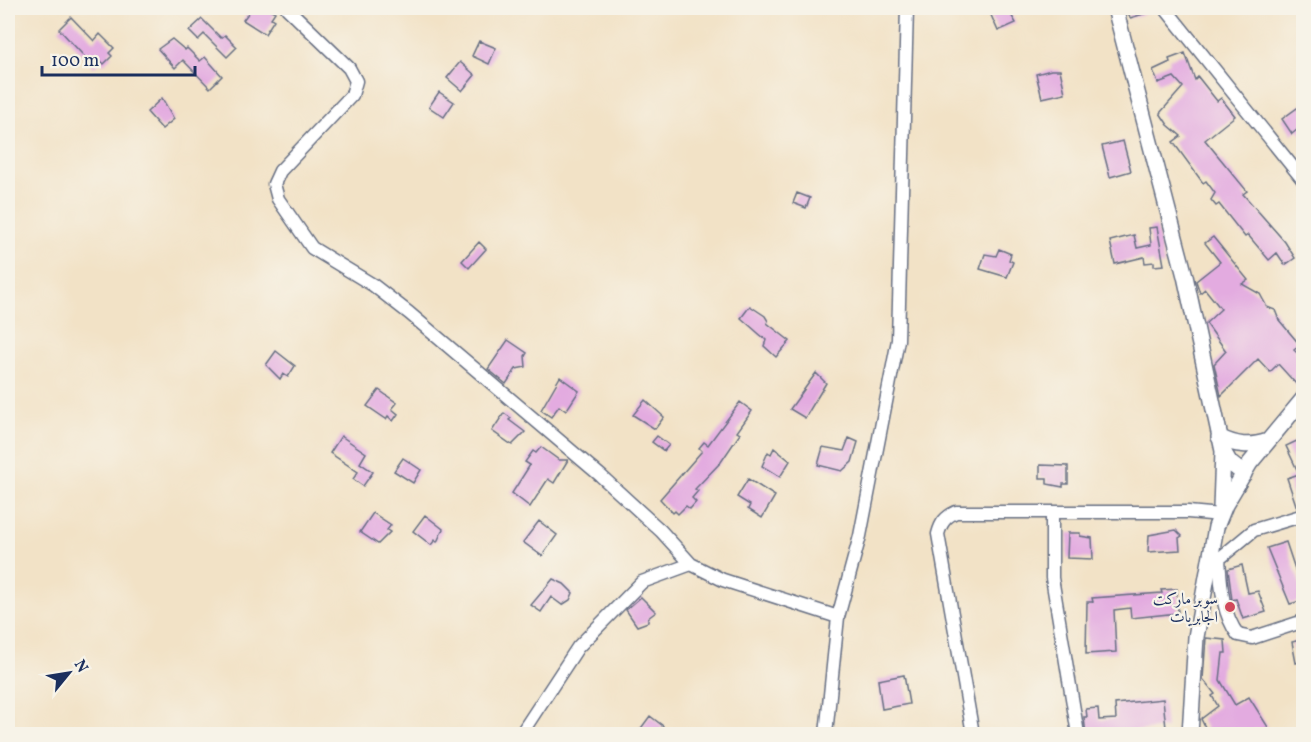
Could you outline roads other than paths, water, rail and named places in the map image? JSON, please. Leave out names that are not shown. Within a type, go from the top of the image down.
[{"type":"street","points":[[287,8],[349,68],[356,81],[352,95],[276,178],[274,190],[300,233],[325,257],[373,285],[409,313],[601,476],[661,531],[691,564],[723,580],[838,617]]},
{"type":"street","points":[[826,735],[838,617],[860,536],[898,340],[907,8]]},
{"type":"street","points":[[1115,8],[1185,276],[1221,444],[1221,515],[1213,564],[1196,637],[1190,735]]},
{"type":"street","points":[[1165,8],[1304,181]]},
{"type":"street","points":[[1221,515],[1246,469],[1304,398]]},
{"type":"street","points":[[1221,444],[1247,446],[1268,441]]},
{"type":"street","points":[[1221,444],[1230,463],[1246,469]]},
{"type":"street","points":[[973,735],[938,534],[941,524],[948,515],[956,512],[1188,512],[1221,515]]},
{"type":"street","points":[[1052,512],[1052,578],[1078,735]]},
{"type":"street","points":[[1213,564],[1254,531],[1304,515]]},
{"type":"street","points":[[521,735],[578,647],[642,582],[691,564]]},
{"type":"street","points":[[1213,564],[1229,620],[1238,635],[1252,638],[1304,621]]},
{"type":"place","name":"سوبر ماركت الجابريات","points":[[1230,607]]}]
